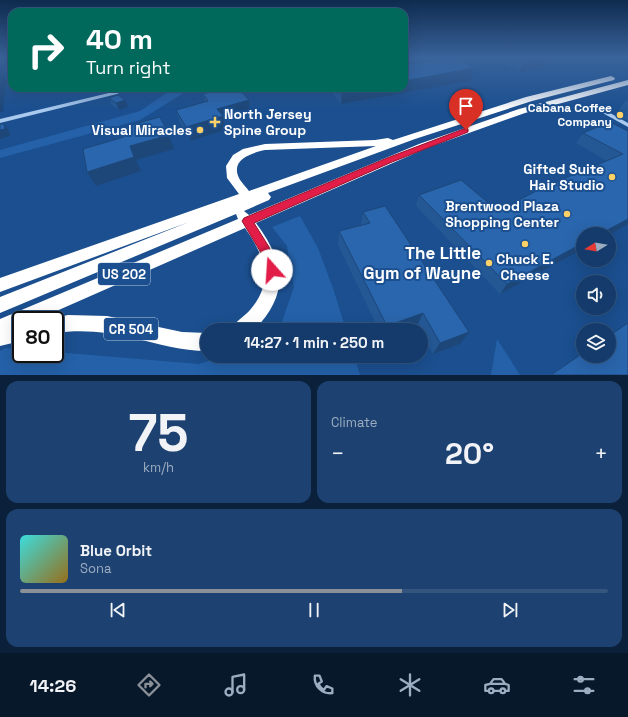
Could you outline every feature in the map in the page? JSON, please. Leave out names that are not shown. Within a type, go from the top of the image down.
[{"type":"highway","points":[[0,305],[236,209],[249,199],[371,152],[529,99],[626,74]]},
{"type":"highway","name":"US 202","points":[[0,326],[390,160],[466,130],[541,106],[628,82]]},
{"type":"highway","points":[[273,210],[258,208],[233,178],[232,166],[237,157],[251,149],[280,146],[375,143],[411,138]]},
{"type":"highway","name":"US 202","points":[[0,285],[217,206],[249,199]]},
{"type":"highway","points":[[217,206],[236,209],[247,221],[270,260],[272,278],[271,288],[264,304],[254,319],[249,323]]},
{"type":"highway","name":"CR 504","points":[[64,324],[91,322],[109,324],[185,341],[200,342]]},
{"type":"highway","points":[[0,337],[12,334]]},
{"type":"street","points":[[0,121],[118,92]]},
{"type":"street","points":[[601,110],[628,125]]},
{"type":"shaded area","points":[[168,92],[185,92],[140,120],[0,158],[0,150],[140,111]]},
{"type":"shaded area","points":[[300,216],[318,248],[344,323],[281,323],[294,287],[287,246],[272,227]]},
{"type":"shaded area","points":[[497,339],[520,375],[491,375]]},
{"type":"shaded area","points":[[6,348],[12,349],[12,363],[64,363],[64,353],[199,364],[356,363],[360,375],[0,375],[0,351]]},
{"type":"building","points":[[408,74],[439,74],[408,80]]},
{"type":"building","points":[[210,92],[242,92],[249,100],[217,109],[223,116],[186,127],[176,110],[208,101],[203,94]]},
{"type":"building","points":[[118,95],[125,100],[116,103],[109,98]]},
{"type":"building","points":[[160,117],[169,135],[130,146],[134,157],[87,172],[83,149],[124,137],[120,128]]},
{"type":"building","name":"Brentwood Plaza Shopping Center","points":[[610,122],[628,131],[628,219],[613,227],[576,227],[576,247],[507,284],[419,195],[461,180],[498,211],[544,187],[623,154],[583,133]]},
{"type":"building","points":[[0,124],[4,124],[5,129],[0,130]]},
{"type":"building","points":[[385,206],[469,332],[440,343],[423,313],[395,323],[385,323],[339,231],[370,223],[363,212]]},
{"type":"building","points":[[628,323],[628,375],[551,375],[576,358],[576,363],[616,363],[616,331]]},
{"type":"place","name":"Cabana Coffee Company","points":[[620,115]]},
{"type":"place","name":"North Jersey Spine Group","points":[[215,122]]},
{"type":"place","name":"Visual Miracles","points":[[200,130]]},
{"type":"place","name":"Gifted Suite Hair Studio","points":[[612,177]]},
{"type":"place","name":"Brentwood Plaza Shopping Center","points":[[567,214]]},
{"type":"place","name":"Chuck E. Cheese","points":[[525,244]]},
{"type":"place","name":"The Little Gym of Wayne","points":[[489,263]]},
{"type":"route","points":[[272,270],[270,260],[265,250],[247,221],[390,160],[466,130]]}]
